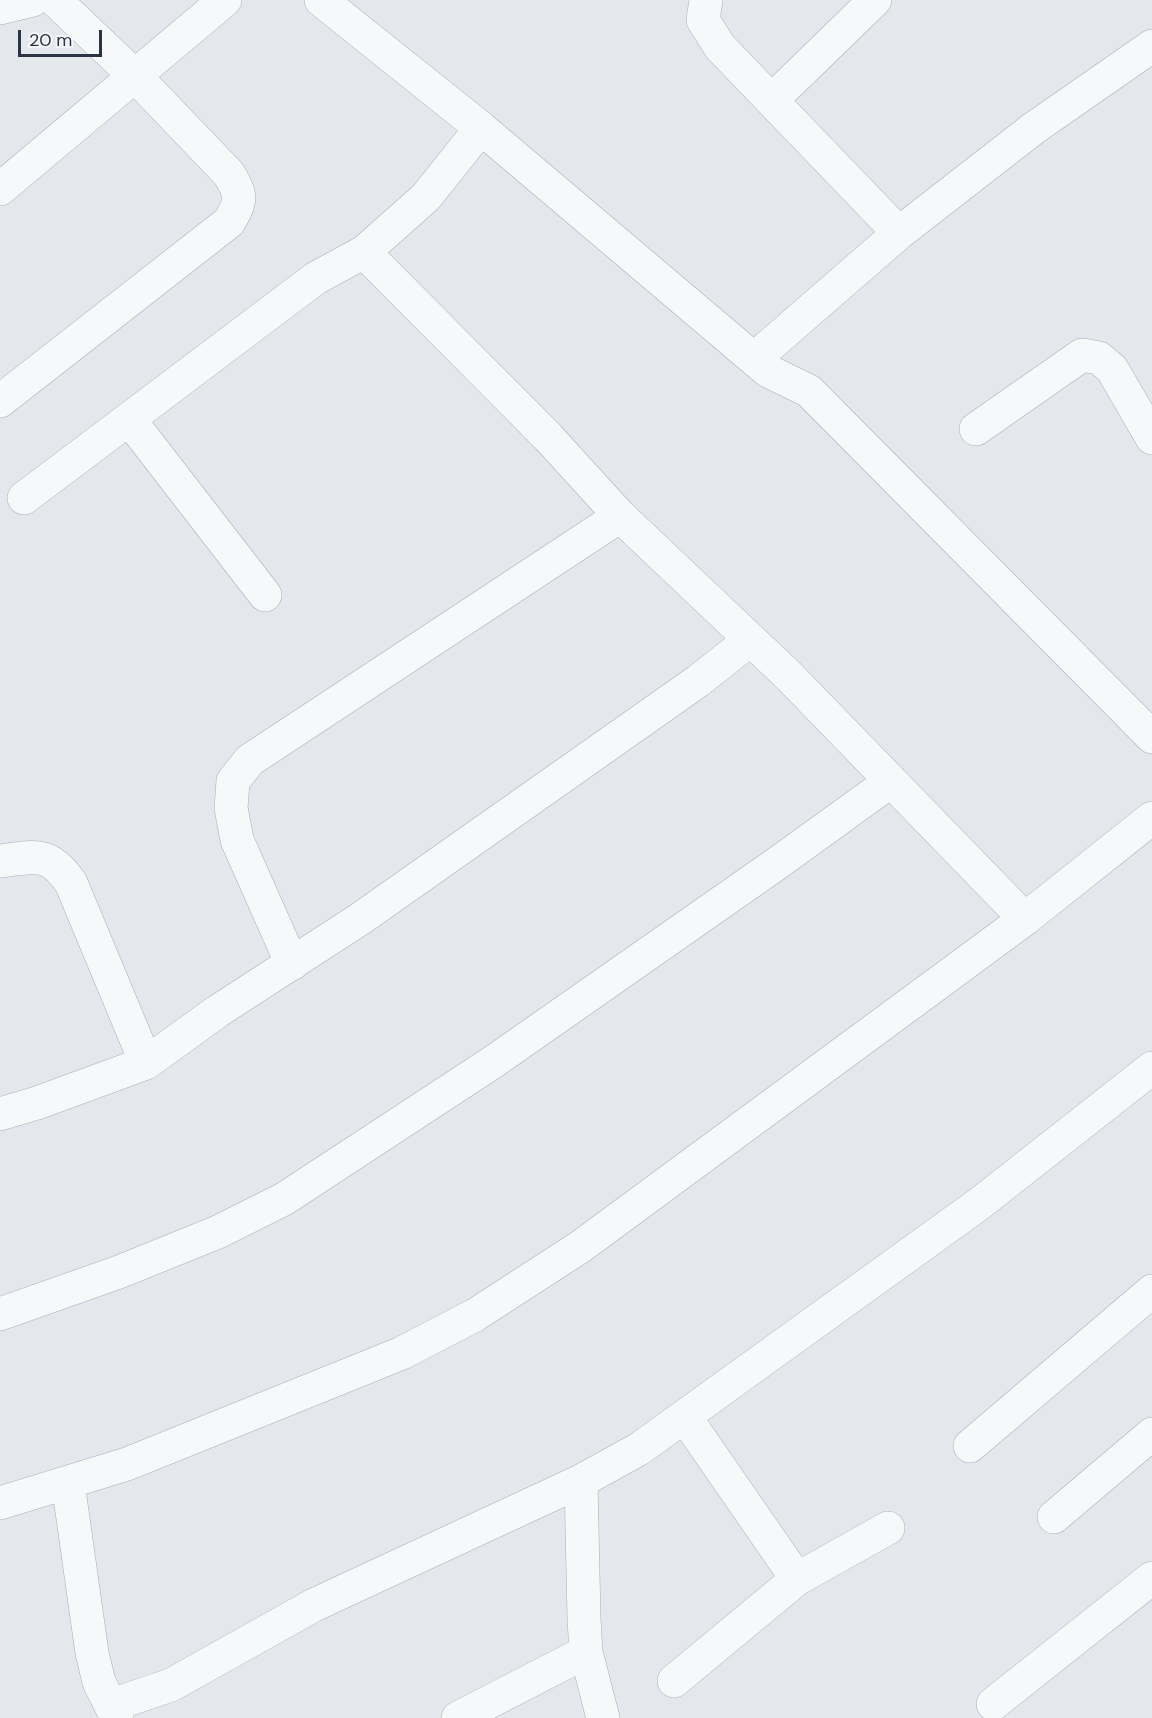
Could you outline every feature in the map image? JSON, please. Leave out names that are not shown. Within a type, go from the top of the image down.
[{"type":"street","points":[[0,8],[33,0]]},
{"type":"street","points":[[0,401],[229,222],[239,204],[239,192],[229,174],[136,76],[54,0]]},
{"type":"street","points":[[0,189],[225,0]]},
{"type":"street","points":[[706,0],[703,20],[720,47],[899,233]]},
{"type":"street","points":[[772,100],[875,0]]},
{"type":"street","points":[[330,1],[761,365],[809,391],[1152,737]]},
{"type":"street","points":[[761,365],[899,233],[1034,128],[1152,46]]},
{"type":"street","points":[[24,498],[316,278],[364,252],[426,197],[481,128]]},
{"type":"street","points":[[364,252],[548,437],[620,516],[750,640],[1025,920]]},
{"type":"street","points":[[976,429],[1082,356],[1099,358],[1112,369],[1152,438]]},
{"type":"street","points":[[129,419],[265,595]]},
{"type":"street","points":[[292,964],[237,840],[231,808],[233,781],[250,760],[620,516]]},
{"type":"street","points":[[0,1114],[37,1103],[146,1063],[218,1011],[402,890],[698,681],[750,640]]},
{"type":"street","points":[[0,1314],[174,1250],[218,1232],[275,1204],[493,1062],[891,781]]},
{"type":"street","points":[[0,1503],[127,1464],[402,1353],[475,1315],[580,1247],[1025,920],[1152,818]]},
{"type":"street","points":[[0,861],[38,857],[52,862],[61,869],[71,883],[146,1063]]},
{"type":"street","points":[[68,1483],[92,1653],[99,1682],[114,1712],[171,1685],[314,1605],[592,1475],[639,1449],[979,1204],[1152,1068]]},
{"type":"street","points":[[970,1446],[1152,1291]]},
{"type":"street","points":[[685,1417],[797,1579]]},
{"type":"street","points":[[1054,1517],[1152,1434]]},
{"type":"street","points":[[592,1475],[584,1619],[586,1652],[603,1718]]},
{"type":"street","points":[[674,1682],[797,1579],[888,1528]]},
{"type":"street","points":[[993,1704],[1152,1578]]},
{"type":"street","points":[[458,1718],[586,1652]]}]
